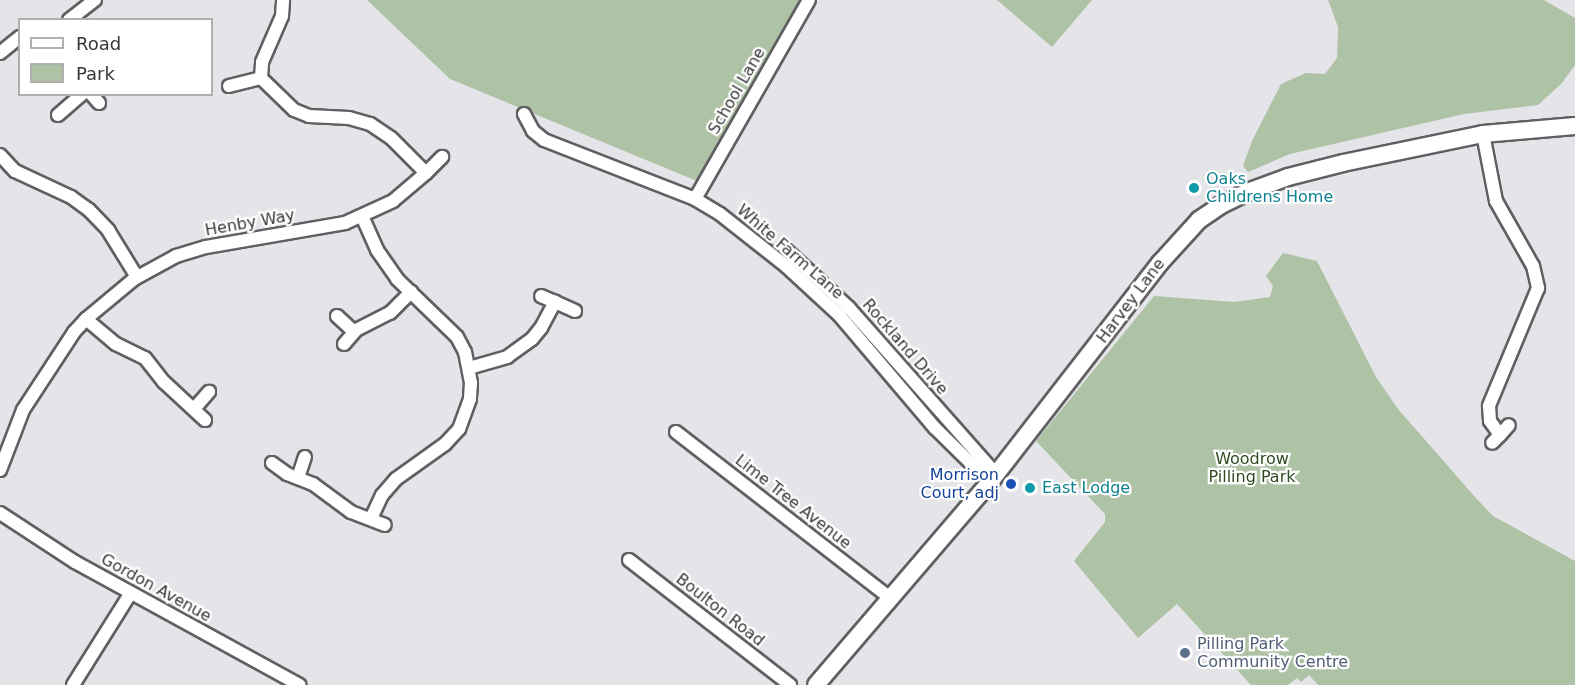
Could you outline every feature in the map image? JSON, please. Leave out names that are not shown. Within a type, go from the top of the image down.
[{"type":"street","points":[[72,18],[95,0]]},
{"type":"street","points":[[283,0],[282,16],[262,62],[261,78],[294,110],[309,116],[349,118],[370,124],[391,138],[426,173]]},
{"type":"street","name":"School Lane","points":[[695,199],[809,0]]},
{"type":"street","points":[[0,53],[18,39]]},
{"type":"street","points":[[229,86],[261,78]]},
{"type":"street","points":[[58,115],[80,96]]},
{"type":"street","name":"White Farm Lane","points":[[524,114],[533,131],[544,140],[695,199],[720,214],[786,266],[839,315],[935,428],[993,478]]},
{"type":"street","name":"Harvey Lane","points":[[816,685],[993,478],[1160,262],[1207,215],[1250,191],[1288,177],[1483,134],[1575,126]]},
{"type":"street","points":[[1483,134],[1496,201],[1529,258],[1538,288],[1489,406],[1490,420],[1496,439],[1509,425]]},
{"type":"street","name":"Henby Way","points":[[0,470],[23,410],[86,319],[136,277],[176,256],[206,247],[324,227],[362,216],[393,201],[442,157]]},
{"type":"street","points":[[3,164],[30,180],[60,191],[89,210],[108,230],[136,277]]},
{"type":"street","points":[[362,216],[386,264],[457,337],[469,368],[470,399],[459,429],[446,444],[396,479],[382,495],[371,519]]},
{"type":"street","name":"Rockland Drive","points":[[784,248],[849,308],[993,478]]},
{"type":"street","points":[[344,344],[354,332],[390,313],[411,292]]},
{"type":"street","points":[[541,296],[575,311]]},
{"type":"street","points":[[469,368],[507,357],[522,348],[541,328],[555,302]]},
{"type":"street","points":[[337,316],[354,332]]},
{"type":"street","points":[[86,319],[116,344],[145,358],[164,382],[206,420]]},
{"type":"street","points":[[194,409],[208,392]]},
{"type":"street","name":"Lime Tree Avenue","points":[[676,432],[890,598]]},
{"type":"street","points":[[298,478],[305,457]]},
{"type":"street","points":[[272,463],[287,474],[313,483],[351,512],[385,525]]},
{"type":"street","name":"Gordon Avenue","points":[[0,513],[75,562],[130,594],[300,685]]},
{"type":"street","name":"Boulton Road","points":[[629,560],[790,685]]},
{"type":"street","points":[[73,685],[130,594]]},
{"type":"green space","points":[[367,0],[802,0],[697,181],[450,79]]},
{"type":"green space","points":[[997,0],[1092,0],[1052,47]]},
{"type":"green space","points":[[1328,0],[1544,0],[1575,18],[1575,65],[1562,83],[1538,105],[1464,114],[1290,154],[1248,172],[1243,166],[1252,141],[1281,84],[1306,73],[1325,74],[1337,58],[1338,27]]},
{"type":"green space","name":"Woodrow Pilling Park","points":[[1283,253],[1317,261],[1376,377],[1398,409],[1493,516],[1575,561],[1575,685],[1318,685],[1309,675],[1301,682],[1297,678],[1288,685],[1251,685],[1177,604],[1138,638],[1074,561],[1105,522],[1105,514],[1036,441],[1154,296],[1235,302],[1270,297],[1273,286],[1266,276]]},
{"type":"place","name":"Oaks Childrens Home","points":[[1194,188]]},
{"type":"place","name":"Morrison Court, adj","points":[[1011,484]]},
{"type":"place","name":"East Lodge","points":[[1030,488]]},
{"type":"place","name":"Pilling Park Community Centre","points":[[1185,653]]}]
